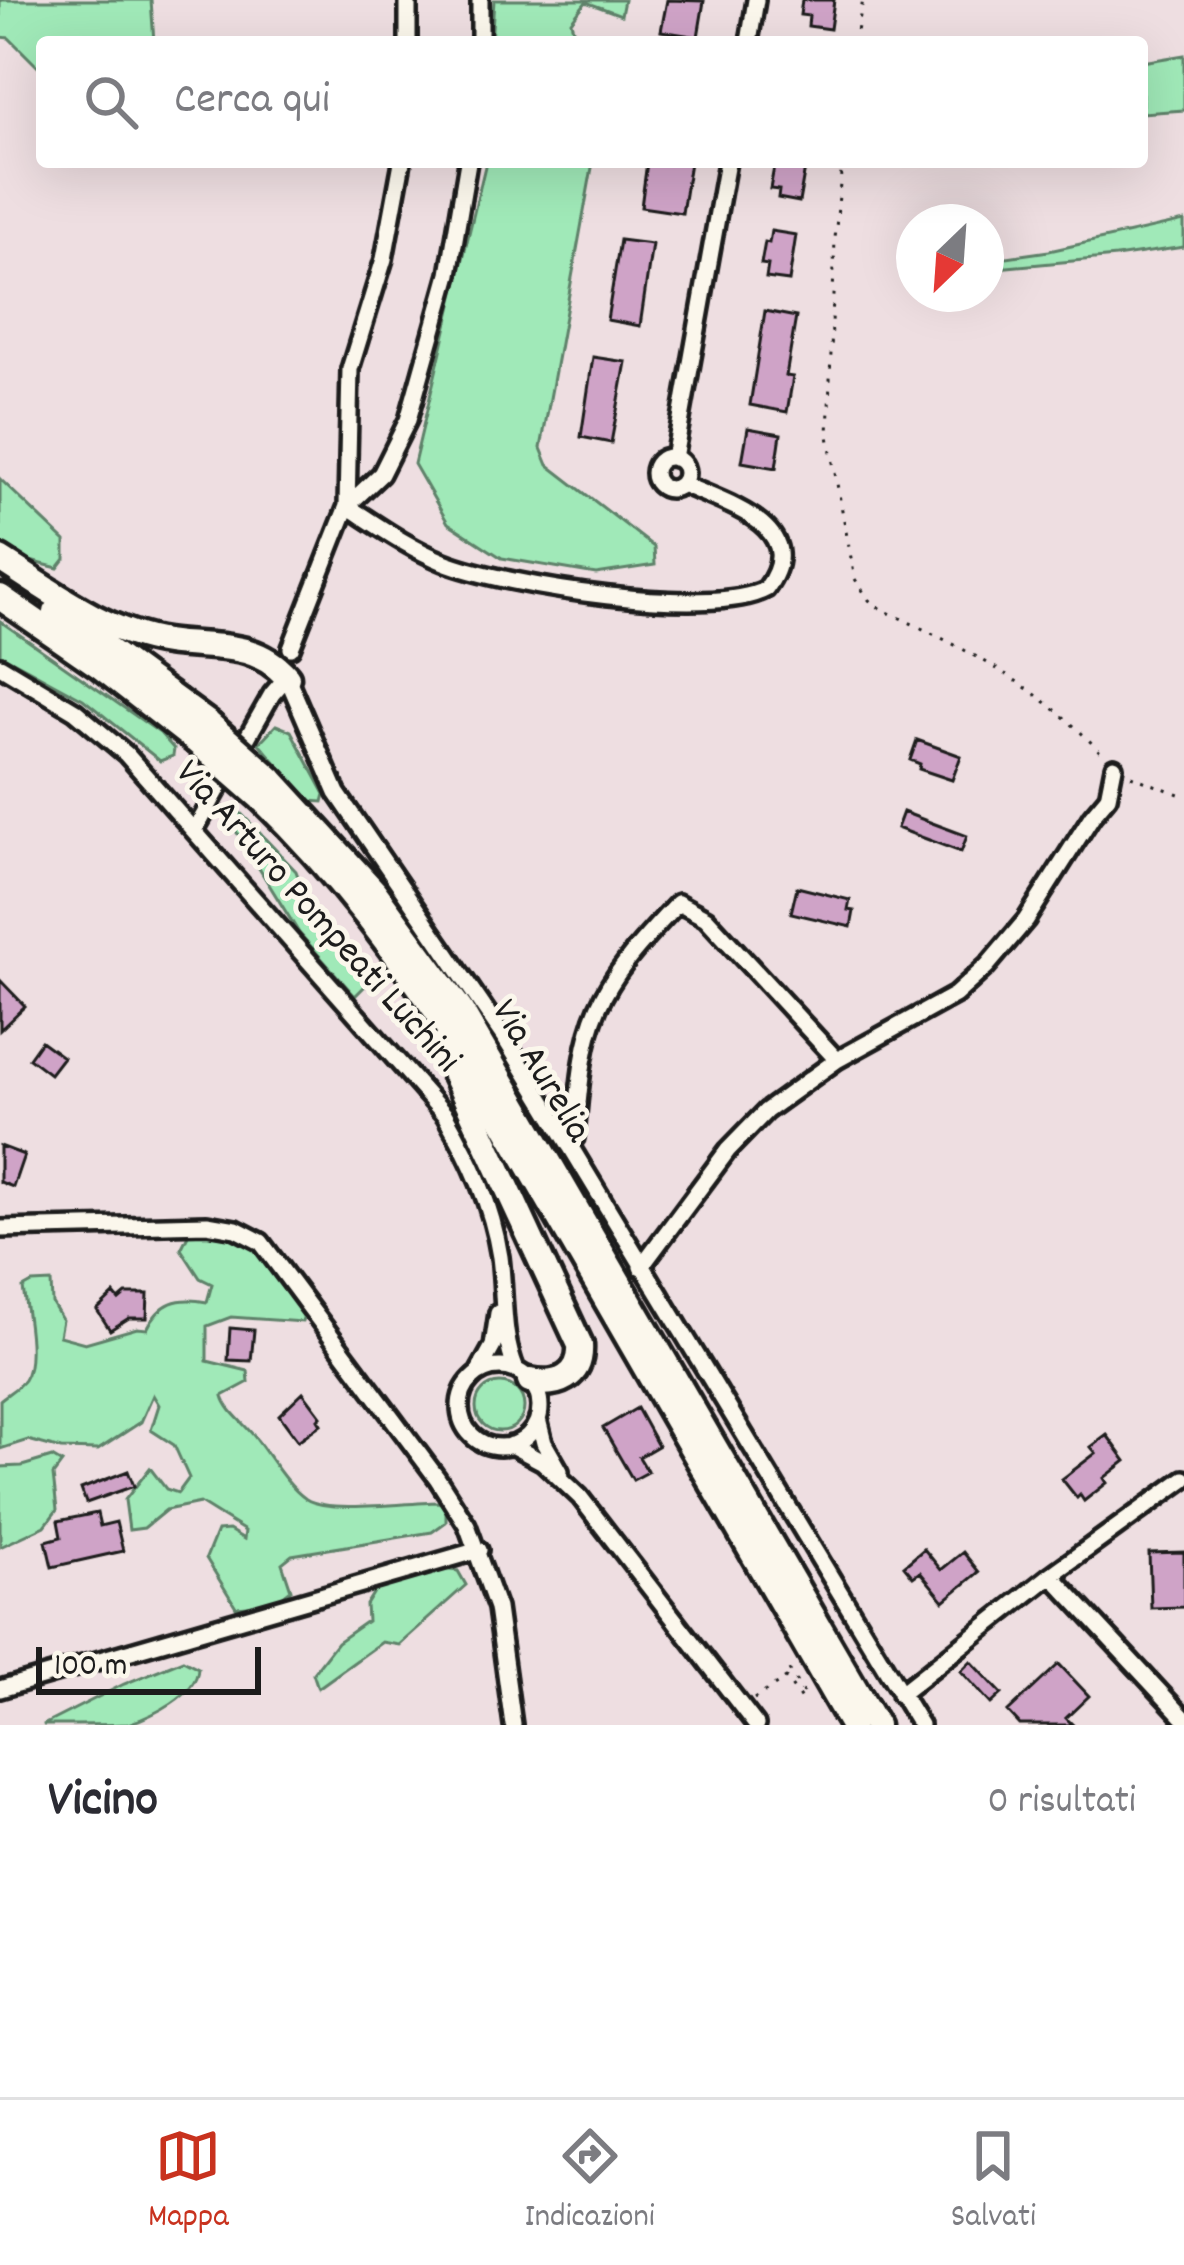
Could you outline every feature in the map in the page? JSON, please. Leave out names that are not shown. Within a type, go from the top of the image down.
[{"type":"highway","points":[[0,559],[74,606],[126,631],[163,642],[249,651],[267,658],[287,676]]},
{"type":"highway","name":"Via Aurelia","points":[[0,574],[117,653],[374,891],[460,1010],[875,1725]]},
{"type":"highway","name":"Via Aurelia","points":[[0,597],[202,733]]},
{"type":"highway","name":"Via Aurelia","points":[[266,789],[347,889],[458,1043],[852,1725]]},
{"type":"highway","points":[[347,889],[453,1066],[580,1346],[579,1362],[568,1376],[550,1384],[523,1376]]},
{"type":"street","points":[[408,0],[408,36]]},
{"type":"street","points":[[480,0],[480,36]]},
{"type":"street","points":[[749,36],[756,0]]},
{"type":"street","points":[[291,648],[346,506],[350,369],[384,259],[401,168]]},
{"type":"street","points":[[346,506],[381,474],[412,410],[449,274],[467,168]]},
{"type":"street","points":[[674,458],[726,168]]},
{"type":"street","points":[[346,506],[442,561],[513,580],[696,601],[729,601],[766,590],[777,566],[779,544],[769,527],[682,484],[667,489],[656,480],[660,461],[674,458]]},
{"type":"street","points":[[674,458],[685,468],[682,484]]},
{"type":"street","name":"Via Arturo Pompeati Luchini","points":[[0,665],[99,729],[195,830],[445,1115],[481,1182],[493,1219],[507,1343],[523,1376]]},
{"type":"street","points":[[195,830],[272,694],[287,676],[337,794],[470,982],[920,1725]]},
{"type":"street","points":[[641,1267],[747,1130],[776,1103],[837,1060],[955,995],[987,966],[1026,920],[1108,797],[1114,767]]},
{"type":"street","points":[[568,1145],[575,1138],[582,1055],[604,990],[626,958],[679,903],[706,918],[837,1060]]},
{"type":"street","points":[[0,1229],[207,1224],[236,1228],[268,1250],[437,1478],[479,1550],[497,1608],[513,1725]]},
{"type":"street","name":"Via Arturo Pompeati Luchini","points":[[478,1373],[493,1346],[502,1274]]},
{"type":"street","points":[[572,1488],[543,1462],[511,1445],[486,1444],[466,1429],[460,1405],[463,1392],[478,1373],[490,1368],[523,1376],[539,1399],[538,1419],[550,1455],[754,1724]]},
{"type":"street","points":[[511,1445],[522,1440],[538,1419]]},
{"type":"street","points":[[900,1694],[1051,1575],[1184,1479]]},
{"type":"street","points":[[0,1689],[479,1550]]},
{"type":"street","points":[[1051,1575],[1184,1718]]},
{"type":"path","points":[[856,36],[863,0]]},
{"type":"path","points":[[841,168],[828,436],[855,579],[881,609],[1024,683],[1053,704],[1114,767],[1184,796]]},
{"type":"path","points":[[742,1707],[786,1678],[802,1701],[806,1698],[789,1670]]},
{"type":"green space","points":[[0,0],[151,0],[154,36],[36,36],[36,65],[9,38],[0,37]]},
{"type":"green space","points":[[494,0],[624,0],[621,15],[586,2],[571,21],[575,36],[491,36]]},
{"type":"green space","points":[[1184,55],[1184,110],[1148,113],[1148,61]]},
{"type":"green space","points":[[485,168],[592,168],[541,448],[548,465],[654,547],[655,565],[596,574],[502,558],[448,523],[414,464]]},
{"type":"green space","points":[[1184,221],[1184,247],[1004,267],[1004,257]]},
{"type":"green space","points":[[0,479],[65,541],[65,559],[58,568],[14,557],[0,548]]},
{"type":"green space","points":[[0,621],[160,733],[174,749],[173,756],[160,761],[83,699],[0,654]]},
{"type":"green space","points":[[276,725],[291,731],[325,794],[323,802],[309,801],[259,743]]},
{"type":"green space","points":[[233,805],[296,871],[315,922],[362,968],[365,986],[355,996],[299,933],[228,818]]},
{"type":"green space","points":[[189,1233],[247,1244],[270,1263],[305,1310],[302,1322],[231,1317],[207,1326],[207,1361],[248,1371],[249,1382],[223,1396],[225,1402],[292,1487],[306,1499],[332,1506],[440,1502],[446,1522],[432,1532],[292,1555],[282,1563],[291,1590],[273,1604],[236,1607],[206,1558],[217,1531],[229,1530],[244,1539],[245,1531],[200,1503],[166,1510],[144,1528],[129,1530],[125,1500],[150,1468],[166,1489],[178,1493],[189,1478],[174,1445],[151,1430],[159,1405],[153,1395],[141,1422],[98,1450],[61,1449],[28,1440],[0,1449],[0,1400],[24,1380],[30,1361],[23,1288],[51,1282],[52,1303],[62,1320],[59,1336],[85,1343],[147,1329],[171,1303],[207,1302],[212,1284],[200,1278],[181,1249]]},
{"type":"green space","points":[[500,1383],[517,1390],[524,1407],[517,1424],[500,1431],[483,1424],[476,1407],[483,1390]]},
{"type":"green space","points":[[52,1457],[62,1463],[53,1475],[57,1510],[45,1526],[0,1547],[0,1467]]},
{"type":"green space","points":[[441,1569],[458,1571],[466,1585],[399,1645],[382,1642],[318,1688],[313,1673],[337,1642],[367,1621],[366,1605],[376,1589]]},
{"type":"green space","points":[[183,1660],[198,1668],[196,1678],[182,1695],[149,1716],[128,1724],[43,1725],[124,1684]]},
{"type":"building","points":[[667,0],[704,1],[698,36],[661,31]]},
{"type":"building","points":[[802,0],[834,0],[830,29],[808,26],[809,16],[800,15]]},
{"type":"building","points":[[646,168],[689,168],[682,213],[641,207]]},
{"type":"building","points":[[774,168],[805,168],[799,202],[778,198],[779,190],[770,189]]},
{"type":"building","points":[[771,231],[796,235],[789,281],[766,278],[768,265],[761,264]]},
{"type":"building","points":[[620,240],[652,244],[640,326],[607,320]]},
{"type":"building","points":[[765,311],[796,317],[786,376],[793,377],[787,412],[750,405]]},
{"type":"building","points":[[593,357],[626,362],[611,443],[581,437]]},
{"type":"building","points":[[748,428],[781,434],[776,468],[742,462]]},
{"type":"building","points":[[917,740],[961,756],[952,780],[919,769],[920,764],[910,760]]},
{"type":"building","points":[[903,812],[967,836],[961,852],[897,828]]},
{"type":"building","points":[[797,887],[850,900],[851,927],[791,913]]},
{"type":"building","points":[[0,980],[25,1006],[0,1030]]},
{"type":"building","points":[[41,1041],[63,1057],[50,1074],[29,1058]]},
{"type":"building","points":[[0,1146],[24,1155],[13,1187],[0,1182]]},
{"type":"building","points":[[114,1294],[119,1300],[126,1294],[148,1294],[147,1318],[129,1318],[110,1330],[97,1310]]},
{"type":"building","points":[[230,1328],[254,1330],[251,1361],[228,1360]]},
{"type":"building","points":[[303,1392],[321,1416],[321,1424],[298,1441],[279,1415]]},
{"type":"building","points":[[637,1408],[658,1446],[639,1457],[648,1472],[633,1480],[603,1428]]},
{"type":"building","points":[[1107,1435],[1126,1461],[1084,1501],[1062,1479],[1096,1453],[1091,1447]]},
{"type":"building","points":[[128,1471],[134,1486],[86,1503],[81,1489]]},
{"type":"building","points":[[97,1513],[100,1526],[116,1522],[123,1551],[52,1567],[46,1541],[61,1537],[58,1521]]},
{"type":"building","points":[[924,1549],[941,1570],[963,1552],[979,1572],[944,1601],[920,1572],[913,1577],[904,1566]]},
{"type":"building","points":[[1184,1552],[1184,1607],[1151,1608],[1149,1553]]},
{"type":"building","points":[[971,1661],[1002,1694],[991,1704],[961,1671]]},
{"type":"building","points":[[1059,1664],[1089,1696],[1066,1718],[1073,1725],[1020,1725],[1008,1712]]}]
